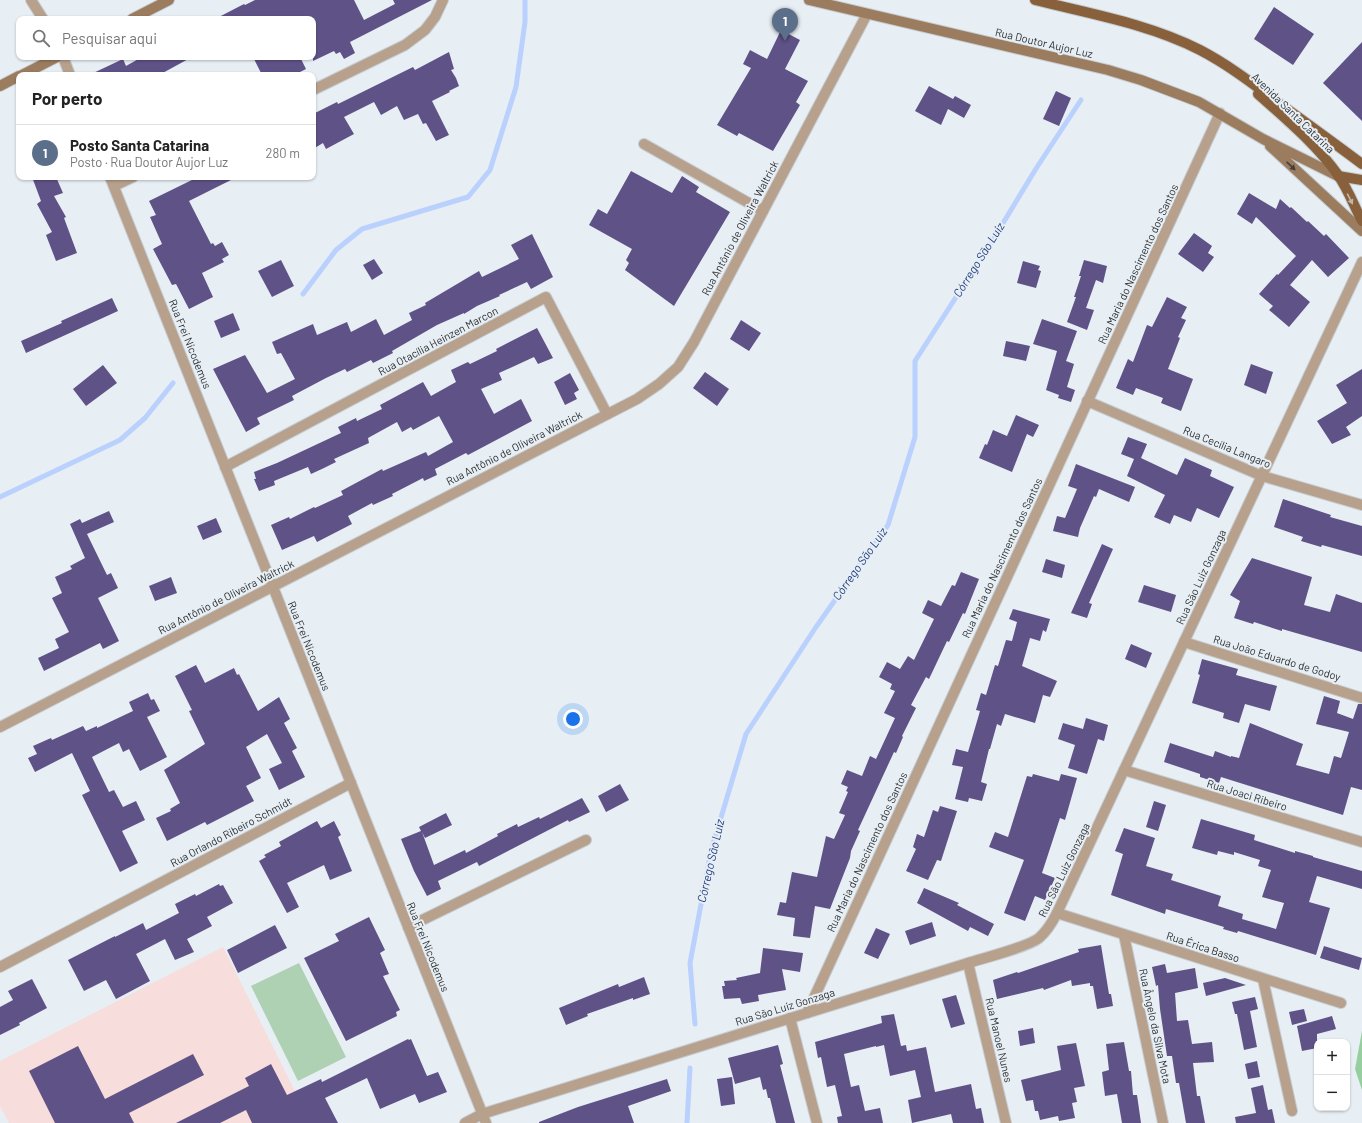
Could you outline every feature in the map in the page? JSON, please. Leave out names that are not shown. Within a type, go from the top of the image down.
[{"type":"main road","name":"Avenida Santa Catarina","points":[[1035,0],[1135,25],[1168,36],[1201,51],[1227,66],[1262,90],[1362,164]]},
{"type":"main road","name":"Avenida Santa Catarina","points":[[1227,66],[1313,146],[1338,176],[1362,221]]},
{"type":"main road","points":[[1338,176],[1362,180]]},
{"type":"street","points":[[31,0],[41,16]]},
{"type":"street","points":[[138,16],[169,0]]},
{"type":"street","points":[[316,89],[405,45],[425,30],[435,17],[443,0]]},
{"type":"street","name":"Rua Doutor Aujor Luz","points":[[809,0],[1108,70],[1174,91],[1199,102],[1263,139],[1338,176]]},
{"type":"street","name":"Rua Antônio de Oliveira Waltrick","points":[[0,727],[637,399],[659,384],[678,366],[694,342],[867,14]]},
{"type":"street","points":[[28,72],[51,60]]},
{"type":"street","points":[[64,60],[69,72]]},
{"type":"street","points":[[0,86],[16,78]]},
{"type":"street","name":"Rua Maria do Nascimento dos Santos","points":[[807,1013],[1220,113]]},
{"type":"street","name":"Rua Doutor Aujor Luz","points":[[1263,139],[1362,231]]},
{"type":"street","points":[[644,144],[763,211]]},
{"type":"street","name":"Rua Frei Nicodemus","points":[[112,182],[484,1119]]},
{"type":"street","name":"Rua São Luiz Gonzaga","points":[[465,1123],[484,1119],[790,1018],[968,963],[1038,939],[1049,928],[1058,914],[1362,262]]},
{"type":"street","name":"Rua Otacília Heinzen Marcon","points":[[225,467],[546,297],[607,414]]},
{"type":"street","name":"Rua Cecília Langaro","points":[[1088,401],[1262,476],[1362,505]]},
{"type":"street","name":"Rua João Eduardo de Godoy","points":[[1184,642],[1362,698]]},
{"type":"street","name":"Rua Joaci Ribeiro","points":[[1124,770],[1362,842]]},
{"type":"street","name":"Rua Orlando Ribeiro Schmidt","points":[[0,967],[351,783]]},
{"type":"street","points":[[408,927],[586,840]]},
{"type":"street","name":"Rua Érica Basso","points":[[1058,914],[1341,1003]]},
{"type":"street","name":"Rua Ângelo da Silva Mota","points":[[1124,935],[1164,1123]]},
{"type":"street","name":"Rua Manoel Nunes","points":[[968,963],[1006,1123]]},
{"type":"street","points":[[1263,979],[1292,1111]]},
{"type":"street","points":[[790,1018],[817,1123]]},
{"type":"shaded area","points":[[223,947],[311,1123],[9,1123],[0,1106],[0,1061]]},
{"type":"green space","points":[[299,963],[346,1057],[298,1081],[251,986]]},
{"type":"green space","points":[[1362,1031],[1362,1090],[1355,1069]]},
{"type":"building","points":[[255,0],[354,0],[364,20],[395,4],[393,0],[432,0],[350,42],[355,53],[344,59],[340,52],[336,54],[334,51],[316,60],[316,16],[221,16],[244,4],[245,5]]},
{"type":"building","points":[[1274,7],[1314,34],[1293,65],[1254,39]]},
{"type":"building","points":[[781,30],[800,40],[785,69],[808,81],[796,102],[800,105],[773,151],[739,133],[737,136],[717,125],[751,68],[743,64],[750,50],[767,59]]},
{"type":"building","points":[[1362,42],[1362,121],[1323,83]]},
{"type":"building","points":[[449,52],[454,69],[451,70],[459,86],[432,101],[449,135],[436,141],[426,123],[423,124],[418,114],[404,120],[397,106],[381,115],[374,102],[344,117],[354,134],[326,149],[323,143],[316,147],[316,112],[337,102],[338,104],[413,67],[415,70]]},
{"type":"building","points":[[121,60],[123,60],[126,66],[137,60],[186,60],[164,72],[95,72]]},
{"type":"building","points":[[254,60],[302,60],[306,69],[300,72],[260,72]]},
{"type":"building","points":[[929,86],[953,99],[955,96],[971,105],[964,118],[948,109],[941,125],[915,111]]},
{"type":"building","points":[[1056,91],[1071,98],[1059,126],[1043,119]]},
{"type":"building","points":[[631,171],[672,193],[682,176],[699,187],[696,192],[730,212],[674,306],[625,270],[629,263],[626,260],[632,249],[589,225],[598,209],[607,214]]},
{"type":"building","points":[[33,180],[57,180],[63,193],[54,196],[66,217],[64,218],[77,253],[56,261],[46,235],[52,232],[37,204],[41,201]]},
{"type":"building","points":[[192,180],[231,180],[189,201],[211,244],[213,243],[215,246],[222,242],[229,255],[222,259],[224,262],[202,273],[213,297],[189,309],[176,284],[172,285],[153,249],[162,244],[150,217],[156,215],[149,201]]},
{"type":"building","points":[[1249,193],[1276,209],[1280,199],[1324,236],[1326,234],[1349,258],[1328,277],[1312,260],[1290,285],[1310,302],[1289,327],[1269,310],[1273,306],[1259,294],[1296,256],[1256,217],[1252,224],[1237,214]]},
{"type":"building","points":[[1194,233],[1212,246],[1208,253],[1214,257],[1203,272],[1178,254]]},
{"type":"building","points":[[532,234],[553,277],[531,289],[527,282],[477,306],[464,314],[437,325],[392,351],[393,353],[373,363],[371,360],[347,372],[345,369],[326,378],[292,396],[294,400],[257,418],[260,424],[246,432],[213,369],[245,355],[267,393],[295,379],[281,353],[277,354],[272,342],[313,324],[317,335],[347,322],[351,332],[376,319],[384,335],[412,320],[409,313],[426,305],[425,303],[479,271],[482,277],[519,259],[511,245]]},
{"type":"building","points":[[374,259],[383,273],[372,280],[363,265]]},
{"type":"building","points":[[281,260],[294,286],[272,297],[258,271]]},
{"type":"building","points":[[1084,260],[1107,266],[1103,283],[1096,280],[1086,308],[1094,310],[1087,330],[1067,322],[1076,297],[1074,297],[1081,276],[1079,276]]},
{"type":"building","points":[[1023,261],[1040,266],[1038,270],[1041,271],[1036,288],[1017,283]]},
{"type":"building","points":[[1167,297],[1187,307],[1181,318],[1186,320],[1178,337],[1180,338],[1168,369],[1193,379],[1181,411],[1161,403],[1163,398],[1136,388],[1133,395],[1116,388],[1128,359],[1133,362],[1147,325],[1152,327]]},
{"type":"building","points":[[112,298],[118,311],[26,353],[21,341],[62,323],[61,321]]},
{"type":"building","points":[[233,313],[240,330],[221,338],[214,321]]},
{"type":"building","points":[[1042,319],[1077,331],[1066,361],[1074,364],[1067,387],[1075,390],[1071,402],[1058,398],[1059,395],[1046,390],[1057,351],[1033,344]]},
{"type":"building","points":[[741,320],[761,333],[749,351],[730,339]]},
{"type":"building","points":[[537,328],[553,358],[538,364],[534,357],[499,373],[502,380],[481,389],[494,414],[521,399],[532,421],[468,455],[466,453],[435,469],[437,475],[424,481],[423,478],[392,494],[393,496],[373,505],[372,503],[348,516],[352,524],[317,542],[314,536],[282,550],[271,525],[289,517],[290,519],[343,495],[341,491],[382,469],[383,471],[426,452],[428,456],[453,442],[439,416],[413,430],[411,427],[402,432],[397,422],[368,438],[369,443],[334,459],[336,462],[311,474],[308,467],[274,481],[275,485],[259,491],[254,479],[256,479],[254,472],[341,433],[338,427],[356,418],[357,421],[382,409],[380,405],[423,382],[431,396],[456,382],[451,370],[468,362],[470,364],[497,351],[496,349]]},
{"type":"building","points":[[1006,341],[1030,346],[1026,361],[1003,356]]},
{"type":"building","points":[[1251,364],[1273,372],[1266,394],[1244,385]]},
{"type":"building","points":[[103,365],[117,383],[86,406],[73,389]]},
{"type":"building","points":[[1362,369],[1362,416],[1346,427],[1351,435],[1332,444],[1317,421],[1347,403],[1336,385]]},
{"type":"building","points":[[705,372],[729,389],[717,406],[693,388]]},
{"type":"building","points":[[570,373],[579,390],[574,393],[577,399],[565,405],[554,382]]},
{"type":"building","points":[[1016,415],[1039,425],[1033,437],[1027,434],[1012,472],[979,458],[985,444],[987,445],[993,430],[1007,436]]},
{"type":"building","points":[[1128,437],[1147,444],[1141,458],[1177,475],[1185,458],[1212,470],[1210,476],[1234,487],[1219,518],[1197,508],[1191,522],[1174,515],[1170,524],[1154,517],[1165,495],[1127,476],[1134,459],[1121,454]]},
{"type":"building","points":[[1076,464],[1135,487],[1129,502],[1099,489],[1096,497],[1094,496],[1080,528],[1078,537],[1053,531],[1057,516],[1065,518],[1077,489],[1068,486]]},
{"type":"building","points":[[1283,499],[1331,515],[1330,517],[1362,526],[1362,556],[1301,541],[1303,537],[1274,527]]},
{"type":"building","points":[[109,511],[114,522],[87,534],[107,575],[111,573],[118,588],[98,598],[119,641],[103,649],[100,643],[44,671],[38,658],[59,648],[55,639],[69,632],[52,598],[62,593],[55,577],[72,569],[70,566],[85,558],[70,524],[80,519],[82,523]]},
{"type":"building","points":[[216,518],[222,532],[203,540],[197,526]]},
{"type":"building","points":[[1102,544],[1113,549],[1089,603],[1092,604],[1087,618],[1071,613]]},
{"type":"building","points":[[1252,558],[1312,577],[1304,605],[1330,612],[1336,594],[1362,603],[1362,652],[1282,629],[1282,631],[1254,622],[1253,624],[1234,618],[1240,601],[1230,595]]},
{"type":"building","points":[[1046,559],[1065,565],[1062,578],[1042,572]]},
{"type":"building","points":[[961,572],[979,579],[965,614],[963,613],[949,642],[947,641],[929,679],[926,677],[911,705],[916,708],[902,736],[903,737],[896,753],[894,752],[858,830],[860,831],[851,851],[850,858],[830,909],[815,906],[810,938],[793,936],[795,918],[777,915],[780,902],[786,903],[792,872],[817,877],[826,836],[834,839],[845,815],[839,813],[848,792],[846,791],[848,787],[841,784],[847,770],[862,776],[870,756],[876,759],[895,718],[884,713],[895,691],[890,689],[892,684],[879,677],[887,662],[900,669],[908,656],[914,660],[934,619],[922,613],[928,600],[941,606],[952,585],[955,586]]},
{"type":"building","points":[[171,577],[177,593],[155,601],[149,586]]},
{"type":"building","points":[[1144,585],[1176,595],[1171,612],[1138,602]]},
{"type":"building","points":[[1013,609],[1050,619],[1046,632],[1043,630],[1040,641],[1030,638],[1022,666],[1057,681],[1050,697],[1043,695],[1035,723],[1005,714],[1001,726],[997,724],[981,782],[987,784],[982,801],[969,798],[968,802],[955,799],[963,767],[952,765],[956,749],[968,752],[980,711],[976,710],[981,693],[986,695],[995,665],[998,666],[1006,640],[1012,641],[1017,622],[1009,619]]},
{"type":"building","points":[[1131,644],[1152,653],[1146,668],[1125,659]]},
{"type":"building","points":[[1202,659],[1238,669],[1236,675],[1277,686],[1270,711],[1245,704],[1239,723],[1223,718],[1224,713],[1192,703],[1200,675],[1198,674]]},
{"type":"building","points":[[196,665],[205,683],[234,668],[237,675],[239,674],[258,711],[279,697],[290,719],[284,723],[297,748],[292,751],[305,777],[279,790],[269,769],[282,763],[267,734],[246,747],[261,778],[246,786],[254,801],[207,825],[205,822],[167,841],[156,818],[171,811],[170,809],[180,803],[164,770],[205,744],[189,711],[192,710],[175,676]]},
{"type":"building","points":[[148,693],[151,700],[154,699],[160,711],[147,717],[167,757],[140,771],[129,749],[123,752],[119,743],[92,757],[109,792],[114,790],[123,807],[136,801],[145,820],[122,831],[138,863],[120,872],[82,795],[90,791],[72,753],[35,772],[28,758],[37,754],[33,746],[51,738],[52,740],[83,726],[86,731],[97,726],[97,728],[133,711],[129,702]]},
{"type":"building","points":[[1324,696],[1340,701],[1337,713],[1353,719],[1358,704],[1362,704],[1362,790],[1351,787],[1343,815],[1221,777],[1219,783],[1200,777],[1200,774],[1164,762],[1170,743],[1213,757],[1215,751],[1231,757],[1239,758],[1250,723],[1303,744],[1296,765],[1329,774],[1334,756],[1341,758],[1349,732],[1316,724]]},
{"type":"building","points":[[1086,718],[1108,725],[1104,741],[1098,739],[1087,774],[1068,768],[1075,745],[1058,739],[1063,723],[1083,729]]},
{"type":"building","points":[[1033,774],[1059,781],[1061,774],[1077,778],[1065,820],[1060,818],[1042,873],[1055,878],[1045,900],[1035,896],[1025,921],[1004,913],[1024,860],[989,847],[995,832],[1008,837],[1027,776],[1032,777]]},
{"type":"building","points":[[620,784],[629,800],[606,812],[598,796]]},
{"type":"building","points":[[582,798],[590,812],[569,822],[568,820],[479,866],[477,862],[438,881],[441,889],[427,896],[414,871],[401,839],[421,831],[419,827],[446,813],[452,825],[425,838],[422,832],[434,865],[465,850],[466,853],[517,824],[518,827],[539,817],[540,819]]},
{"type":"building","points":[[1154,801],[1166,805],[1158,831],[1146,827]]},
{"type":"building","points":[[940,806],[957,811],[941,861],[937,860],[928,880],[906,871],[916,849],[913,847],[917,834],[924,837],[933,810],[938,812]]},
{"type":"building","points":[[1201,819],[1255,835],[1254,840],[1362,871],[1362,889],[1317,876],[1309,902],[1330,908],[1316,955],[1238,931],[1237,933],[1223,929],[1224,927],[1166,909],[1165,914],[1111,895],[1123,854],[1115,851],[1124,828],[1155,838],[1146,866],[1173,874],[1171,880],[1221,896],[1218,906],[1243,914],[1242,919],[1276,929],[1284,903],[1262,897],[1271,870],[1258,866],[1260,860],[1234,852],[1234,855],[1218,851],[1217,855],[1192,848]]},
{"type":"building","points":[[317,821],[321,828],[334,821],[341,835],[338,837],[352,871],[330,880],[324,865],[287,883],[299,907],[287,913],[259,861],[266,857],[264,855],[281,846],[279,842]]},
{"type":"building","points":[[219,884],[220,886],[223,885],[233,903],[207,917],[212,926],[187,939],[194,952],[175,960],[165,939],[136,954],[150,981],[116,999],[106,980],[84,991],[68,960],[143,923],[146,930],[179,913],[175,904],[195,894],[196,896]]},
{"type":"building","points":[[924,888],[959,903],[957,905],[994,924],[988,936],[970,927],[968,931],[917,903]]},
{"type":"building","points":[[369,917],[385,950],[380,953],[389,974],[383,976],[400,1010],[396,1012],[397,1016],[346,1041],[304,958],[339,941],[335,934]]},
{"type":"building","points":[[932,922],[936,936],[910,945],[905,931]]},
{"type":"building","points":[[275,925],[287,948],[238,973],[227,950]]},
{"type":"building","points":[[876,928],[890,934],[878,959],[864,953]]},
{"type":"building","points":[[1101,945],[1109,994],[1111,994],[1113,1006],[1097,1009],[1093,986],[1090,986],[1090,983],[1072,986],[1071,980],[1044,990],[1043,988],[997,999],[993,980],[1079,952],[1078,949]]},
{"type":"building","points":[[1324,946],[1362,958],[1359,970],[1320,958]]},
{"type":"building","points":[[763,948],[803,953],[800,972],[782,969],[786,990],[758,995],[759,1001],[742,1004],[740,998],[724,999],[722,986],[725,986],[724,981],[737,980],[736,978],[760,973]]},
{"type":"building","points":[[1165,964],[1167,973],[1195,968],[1198,988],[1175,993],[1177,1021],[1188,1020],[1192,1044],[1212,1042],[1214,1062],[1193,1063],[1197,1096],[1200,1096],[1205,1123],[1186,1123],[1179,1083],[1176,1083],[1172,1056],[1167,1056],[1158,985],[1156,986],[1152,967]]},
{"type":"building","points":[[644,977],[650,994],[633,1000],[633,998],[587,1014],[588,1016],[566,1025],[559,1008],[618,984],[619,987]]},
{"type":"building","points":[[1225,978],[1246,985],[1206,996],[1203,983]]},
{"type":"building","points":[[32,979],[47,1008],[19,1023],[20,1025],[0,1035],[0,1007],[13,1000],[8,991]]},
{"type":"building","points":[[956,995],[965,1024],[951,1028],[942,999]]},
{"type":"building","points":[[1255,997],[1258,1009],[1250,1011],[1257,1047],[1244,1050],[1237,1014],[1235,1014],[1232,1002]]},
{"type":"building","points":[[1304,1009],[1307,1021],[1292,1025],[1289,1012]]},
{"type":"building","points":[[894,1014],[901,1046],[906,1045],[907,1051],[926,1047],[935,1092],[971,1084],[976,1109],[981,1108],[984,1123],[953,1123],[951,1114],[912,1123],[908,1100],[921,1097],[915,1070],[890,1076],[884,1045],[844,1054],[851,1087],[859,1085],[865,1111],[880,1108],[883,1123],[838,1123],[837,1117],[842,1116],[835,1085],[827,1087],[821,1057],[818,1058],[815,1042],[882,1023],[881,1016]]},
{"type":"building","points":[[1332,1016],[1336,1029],[1317,1034],[1317,1039],[1314,1039],[1314,1049],[1302,1051],[1297,1026]]},
{"type":"building","points":[[1033,1028],[1035,1043],[1020,1046],[1018,1031]]},
{"type":"building","points":[[408,1039],[411,1039],[427,1076],[438,1072],[447,1092],[419,1103],[415,1094],[380,1109],[367,1078],[325,1098],[338,1123],[252,1123],[246,1110],[220,1123],[176,1123],[249,1086],[245,1078],[271,1064],[287,1095],[321,1079],[322,1082]]},
{"type":"building","points":[[1124,1042],[1129,1071],[1131,1071],[1133,1095],[1137,1095],[1141,1123],[1122,1123],[1117,1094],[1105,1096],[1102,1072],[1109,1070],[1106,1044]]},
{"type":"building","points":[[1076,1043],[1085,1086],[1074,1088],[1077,1102],[1072,1103],[1075,1118],[1059,1121],[1058,1116],[1040,1120],[1038,1111],[1035,1111],[1033,1100],[1026,1101],[1021,1080],[1061,1070],[1057,1046]]},
{"type":"building","points":[[778,1045],[783,1064],[780,1065],[795,1123],[776,1123],[770,1098],[768,1098],[766,1089],[763,1090],[760,1077],[735,1084],[728,1058]]},
{"type":"building","points":[[78,1046],[105,1099],[193,1054],[204,1075],[129,1113],[134,1123],[55,1123],[29,1071]]},
{"type":"building","points":[[1257,1061],[1260,1077],[1248,1079],[1245,1064]]},
{"type":"building","points":[[732,1077],[735,1104],[721,1106],[717,1079]]},
{"type":"building","points":[[667,1079],[671,1091],[628,1106],[634,1123],[539,1123],[578,1107]]},
{"type":"building","points":[[1263,1085],[1268,1110],[1272,1109],[1275,1123],[1236,1123],[1235,1117],[1256,1113],[1251,1088]]},
{"type":"waterway","points":[[303,294],[336,250],[362,229],[468,197],[490,170],[516,87],[525,22],[525,0]]},
{"type":"waterway","name":"Córrego São Luiz","points":[[695,1024],[690,963],[711,851],[746,734],[816,627],[888,525],[915,437],[915,361],[1081,100]]},
{"type":"waterway","points":[[0,497],[120,440],[145,418],[173,383]]},
{"type":"waterway","name":"Córrego São Luiz","points":[[687,1123],[690,1068]]},
{"type":"place","name":"Posto Santa Catarina","points":[[785,41]]}]
